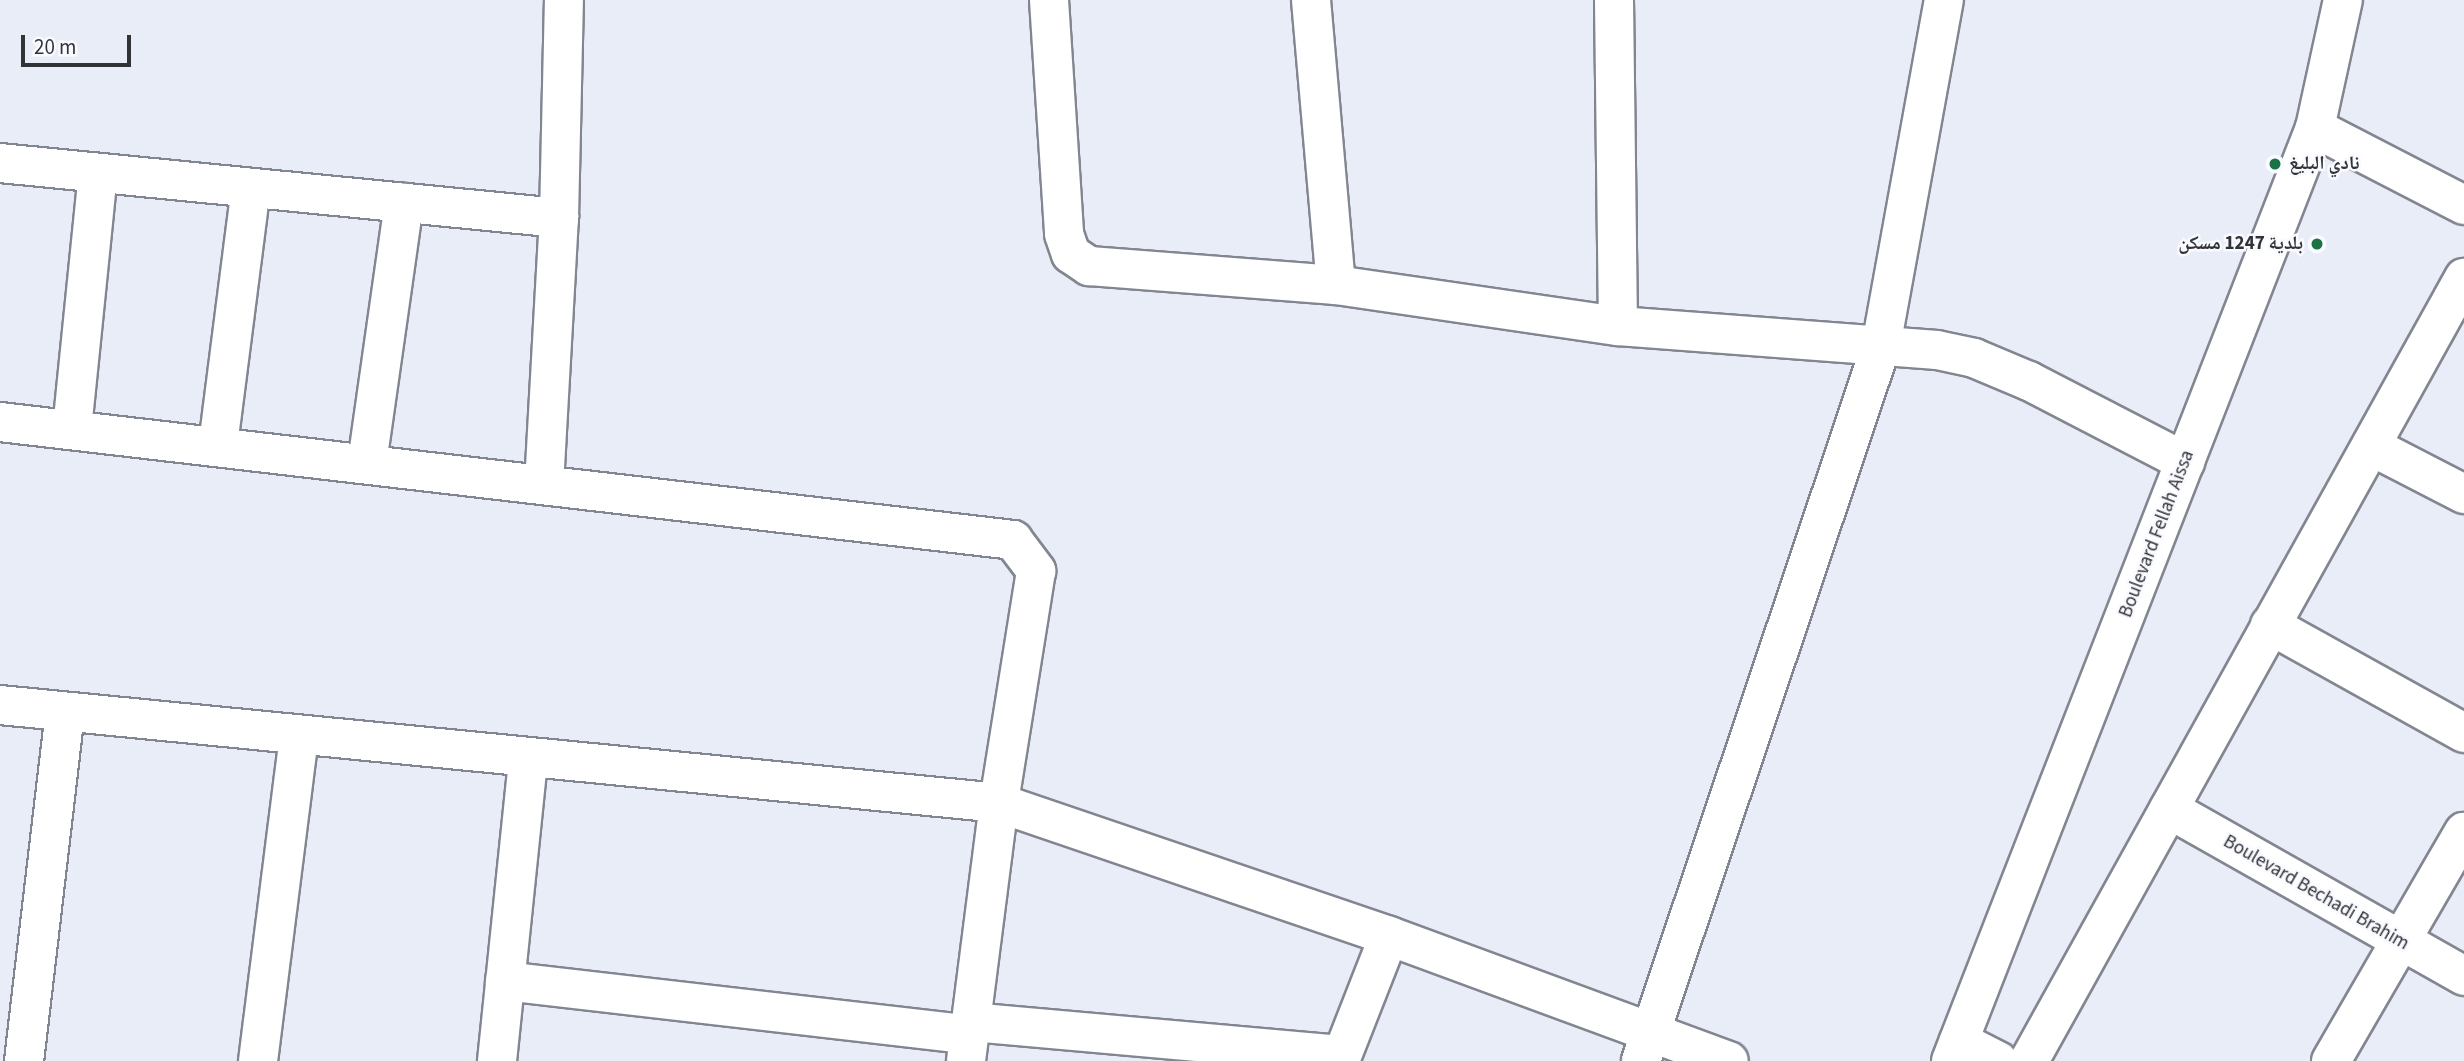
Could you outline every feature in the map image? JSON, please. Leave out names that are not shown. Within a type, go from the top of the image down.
[{"type":"street","points":[[544,485],[559,218],[564,0]]},
{"type":"street","points":[[1049,0],[1064,234],[1071,254],[1102,268],[1336,285],[1618,326],[1881,346],[1974,358],[2029,381],[2185,462]]},
{"type":"street","points":[[1311,0],[1336,285]]},
{"type":"street","points":[[1614,0],[1618,326]]},
{"type":"street","points":[[1646,1047],[1881,346],[1944,0]]},
{"type":"street","name":"Boulevard Fellah Aissa","points":[[1955,1051],[2315,128],[2343,0]]},
{"type":"street","points":[[2315,128],[2464,205]]},
{"type":"street","points":[[0,163],[559,218]]},
{"type":"street","points":[[72,429],[98,173]]},
{"type":"street","points":[[218,445],[251,188]]},
{"type":"street","points":[[368,463],[404,203]]},
{"type":"street","points":[[2029,1061],[2464,278]]},
{"type":"street","points":[[0,422],[218,445],[1013,540],[1035,571],[999,803],[969,1039]]},
{"type":"street","points":[[2371,446],[2464,494]]},
{"type":"street","points":[[2270,625],[2464,733]]},
{"type":"street","points":[[0,705],[528,760],[999,803],[1389,936],[1646,1047],[1729,1061]]},
{"type":"street","points":[[24,1061],[65,713]]},
{"type":"street","points":[[258,1061],[299,737]]},
{"type":"street","points":[[497,1061],[528,760]]},
{"type":"street","name":"Boulevard Bechadi Brahim","points":[[2169,809],[2464,976]]},
{"type":"street","points":[[2331,1061],[2464,832]]},
{"type":"street","points":[[505,981],[969,1039],[1341,1058],[1389,936]]},
{"type":"street","points":[[1955,1051],[1998,1061]]},
{"type":"place","name":"نادي البليغ","points":[[2275,164]]},
{"type":"place","name":"بلدية 1247 مسكن","points":[[2317,244]]}]
